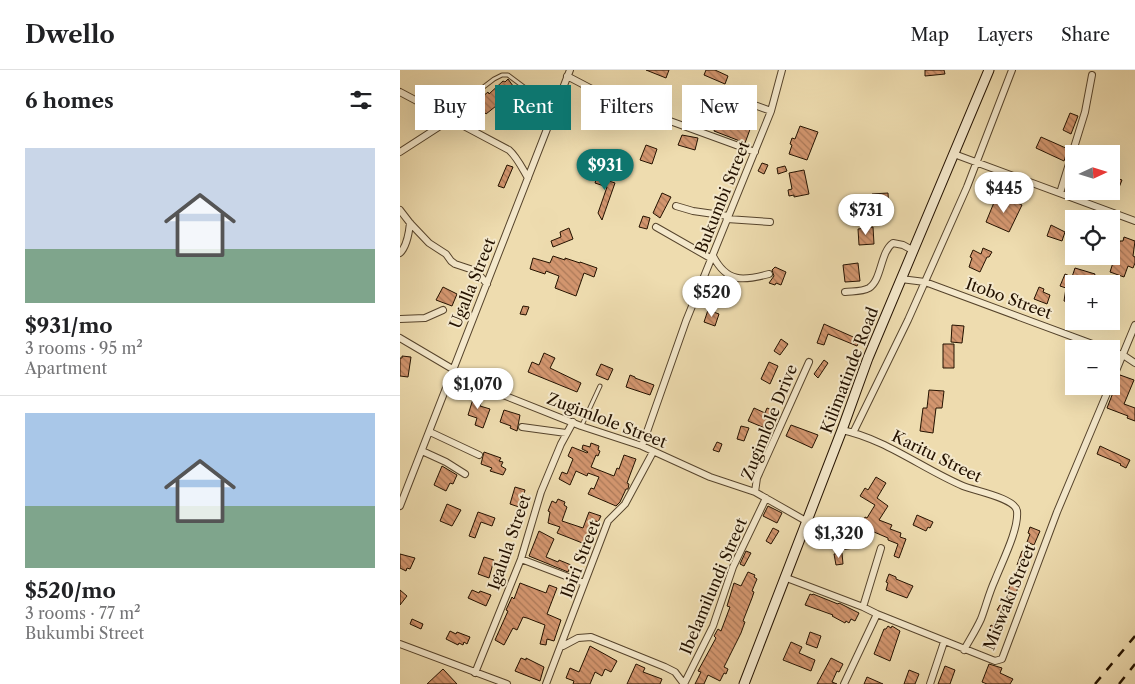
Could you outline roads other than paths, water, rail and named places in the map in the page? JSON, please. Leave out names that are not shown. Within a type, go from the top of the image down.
[{"type":"main road","name":"Kilimatinde Road","points":[[744,684],[868,358],[989,70]]},
{"type":"street","name":"Bukumbi Street","points":[[642,446],[686,321],[771,111],[782,70]]},
{"type":"street","points":[[853,432],[893,352],[967,186],[1012,70]]},
{"type":"street","points":[[569,73],[630,109],[670,121],[755,152]]},
{"type":"street","name":"Ugalla Street","points":[[564,85],[569,73]]},
{"type":"street","points":[[1060,193],[1085,112],[1092,75]]},
{"type":"street","points":[[400,92],[415,100]]},
{"type":"street","points":[[757,106],[771,111]]},
{"type":"street","points":[[400,152],[432,130]]},
{"type":"street","points":[[472,130],[509,150],[516,156],[518,164],[528,178]]},
{"type":"street","name":"Ugalla Street","points":[[400,506],[546,130]]},
{"type":"street","points":[[954,154],[1135,221]]},
{"type":"street","points":[[676,206],[728,218],[770,222]]},
{"type":"street","points":[[400,210],[429,242],[446,254],[450,261],[476,272],[487,284]]},
{"type":"street","points":[[400,253],[409,234],[410,223]]},
{"type":"street","points":[[656,227],[713,258],[732,277],[749,279],[769,274]]},
{"type":"street","points":[[845,292],[861,291],[869,288],[874,283],[884,256],[893,242],[914,251]]},
{"type":"street","name":"Itobo Street","points":[[902,279],[924,282],[1082,340]]},
{"type":"street","points":[[400,319],[425,318],[443,310]]},
{"type":"street","name":"Miswaki Street","points":[[1120,362],[1135,325]]},
{"type":"street","name":"Zugimlole Street","points":[[400,338],[483,387],[581,426],[642,446],[710,476],[755,492],[806,521]]},
{"type":"street","points":[[1120,354],[1135,362]]},
{"type":"street","name":"Zugimlole Drive","points":[[755,492],[757,478],[808,362]]},
{"type":"street","name":"Miswaki Street","points":[[784,577],[862,607],[964,650],[995,661],[1002,658],[1057,512],[1107,395]]},
{"type":"street","name":"Igalula Street","points":[[475,673],[521,560],[541,492],[566,433],[573,422]]},
{"type":"street","points":[[522,427],[566,433]]},
{"type":"street","name":"Karitu Street","points":[[842,430],[876,441],[964,486],[1006,498],[1015,506],[1016,522],[1009,546],[981,619],[964,650]]},
{"type":"street","points":[[430,432],[479,455]]},
{"type":"street","points":[[422,451],[446,462],[464,474]]},
{"type":"street","name":"Ibiri Street","points":[[546,684],[562,647],[608,521],[625,504],[653,452]]},
{"type":"street","name":"Ibelamilundi Street","points":[[684,684],[713,626],[733,568],[766,498]]},
{"type":"street","points":[[862,607],[881,548]]},
{"type":"street","points":[[521,560],[584,583]]},
{"type":"street","points":[[844,684],[877,614]]},
{"type":"street","points":[[562,647],[571,640],[591,637],[675,672],[684,684]]},
{"type":"street","points":[[930,684],[944,642]]},
{"type":"street","points":[[400,644],[507,684]]},
{"type":"lane","points":[[485,86],[502,75],[508,75],[521,85]]},
{"type":"lane","points":[[581,426],[600,386]]},
{"type":"railway","points":[[1095,684],[1135,636]]},
{"type":"railway","points":[[1119,684],[1135,664]]}]
